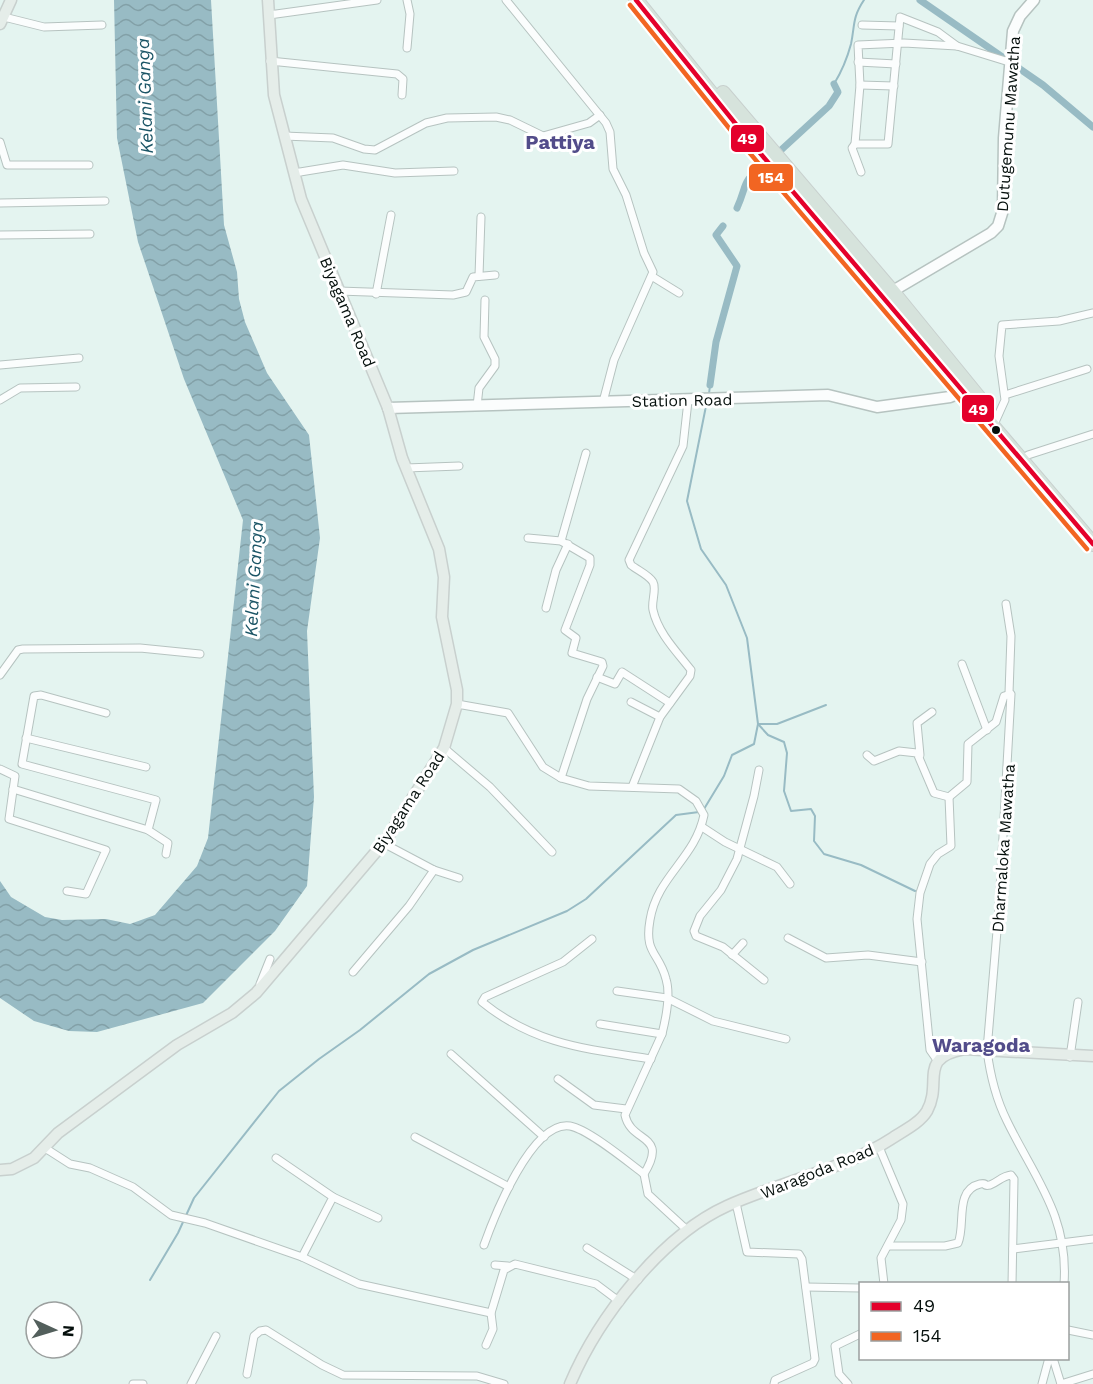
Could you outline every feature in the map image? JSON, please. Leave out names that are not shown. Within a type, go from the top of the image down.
[{"type":"highway","points":[[636,0],[743,133],[887,294]]},
{"type":"highway","points":[[644,0],[1093,544]]},
{"type":"highway","points":[[967,390],[1028,455],[1093,532]]},
{"type":"main road","points":[[2,20],[11,0]]},
{"type":"main road","name":"Biyagama Road","points":[[0,1170],[24,1164],[45,1148],[58,1133],[177,1045],[232,1013],[256,993],[383,843],[444,748],[457,704],[457,690],[442,618],[444,577],[439,549],[406,468],[388,408],[301,199],[284,136],[270,61],[268,0]]},
{"type":"main road","points":[[937,1060],[957,1050],[987,1050],[1070,1057],[1093,1056]]},
{"type":"main road","name":"Waragoda Road","points":[[570,1384],[594,1338],[620,1302],[638,1280],[687,1230],[736,1203],[879,1147],[926,1113],[931,1100],[937,1060]]},
{"type":"street","points":[[269,15],[377,0]]},
{"type":"street","points":[[407,0],[410,14],[407,48]]},
{"type":"street","points":[[506,0],[600,115],[610,132],[613,170],[626,195],[652,277],[614,360],[603,402]]},
{"type":"street","name":"Dutugemunu Mawatha","points":[[887,294],[975,243],[998,226],[1003,210],[1011,44],[1020,16],[1034,0]]},
{"type":"street","points":[[855,144],[888,144],[900,17],[914,20],[938,32],[957,46]]},
{"type":"street","points":[[2,20],[44,27],[102,25]]},
{"type":"street","points":[[862,25],[899,26]]},
{"type":"street","points":[[861,172],[853,156],[852,148],[855,144],[860,85],[858,45],[957,46],[1009,62]]},
{"type":"street","points":[[270,61],[397,74],[403,79],[402,95]]},
{"type":"street","points":[[858,62],[896,64]]},
{"type":"street","points":[[860,85],[894,86]]},
{"type":"street","points":[[284,136],[333,138],[364,149],[375,150],[413,128],[447,118],[496,117],[510,120],[543,136],[589,123],[600,115]]},
{"type":"street","points":[[0,142],[7,165],[89,165]]},
{"type":"street","points":[[294,174],[343,165],[395,173],[453,171]]},
{"type":"street","points":[[0,203],[105,201]]},
{"type":"street","points":[[376,294],[391,215]]},
{"type":"street","points":[[479,276],[481,217]]},
{"type":"street","points":[[0,235],[90,234]]},
{"type":"street","points":[[339,291],[376,294],[462,294],[469,289],[473,277],[495,275]]},
{"type":"street","points":[[652,277],[680,292]]},
{"type":"street","points":[[477,406],[479,388],[495,366],[495,358],[484,337],[486,300]]},
{"type":"street","points":[[996,420],[1005,395],[999,356],[1002,325],[1059,321],[1093,313]]},
{"type":"street","points":[[0,365],[79,358]]},
{"type":"street","points":[[1005,395],[1087,369]]},
{"type":"street","points":[[0,400],[20,388],[76,387]]},
{"type":"street","name":"Station Road","points":[[388,408],[688,401],[828,395],[877,406],[950,397],[967,390]]},
{"type":"street","points":[[632,787],[660,717],[690,676],[691,670],[663,632],[655,617],[652,580],[630,565],[629,560],[683,447],[688,401]]},
{"type":"street","points":[[1028,455],[1093,434]]},
{"type":"street","points":[[546,608],[565,543],[586,453]]},
{"type":"street","points":[[406,468],[459,466]]},
{"type":"street","points":[[528,538],[565,543],[590,558],[565,630],[575,637],[572,653],[603,664],[561,778]]},
{"type":"street","name":"Dharmaloka Mawatha","points":[[1006,604],[1011,636],[1009,693],[1012,697],[1012,706],[996,952],[987,1050],[990,1071],[1006,1118],[1053,1207],[1064,1244],[1065,1282]]},
{"type":"street","points":[[0,675],[18,650],[23,649],[140,648],[200,654]]},
{"type":"street","points":[[962,664],[987,729]]},
{"type":"street","points":[[597,677],[615,684],[622,672],[670,703]]},
{"type":"street","points":[[949,797],[967,782],[968,744],[996,722],[1004,696],[1009,693]]},
{"type":"street","points":[[106,713],[41,695],[34,696],[22,764],[156,800],[148,830]]},
{"type":"street","points":[[631,702],[660,717]]},
{"type":"street","points":[[457,704],[508,713],[543,767],[561,778],[589,786],[679,789],[696,801],[704,815],[702,827],[683,861],[659,888],[652,907],[649,947],[667,981],[667,998],[662,1034],[626,1109],[626,1121],[650,1143],[654,1151],[654,1158],[644,1174],[648,1194],[687,1230]]},
{"type":"street","points":[[932,712],[917,723],[920,755],[934,793],[949,797]]},
{"type":"street","points":[[26,738],[146,766]]},
{"type":"street","points":[[444,748],[490,787],[552,852]]},
{"type":"street","points":[[867,755],[874,761],[898,751],[914,751],[920,755]]},
{"type":"street","points":[[0,769],[15,776],[9,819],[106,850],[86,894],[67,891]]},
{"type":"street","points":[[759,770],[741,849],[721,890],[710,900],[694,931],[696,936],[723,947],[764,980]]},
{"type":"street","points":[[13,789],[148,830],[168,843],[166,854]]},
{"type":"street","points":[[937,1060],[930,1050],[917,919],[920,893],[930,864],[938,854],[951,846],[949,797]]},
{"type":"street","points":[[702,827],[777,867],[790,884]]},
{"type":"street","points":[[383,843],[434,870],[459,878]]},
{"type":"street","points":[[353,972],[409,906],[434,870]]},
{"type":"street","points":[[788,938],[826,958],[868,955],[922,962]]},
{"type":"street","points":[[592,939],[563,962],[485,997],[482,1002],[521,1029],[540,1038],[561,1045],[651,1059]]},
{"type":"street","points":[[732,955],[743,943]]},
{"type":"street","points":[[256,993],[270,959]]},
{"type":"street","points":[[617,992],[667,998],[713,1021],[786,1038]]},
{"type":"street","points":[[1070,1057],[1078,1002]]},
{"type":"street","points":[[600,1023],[662,1034]]},
{"type":"street","points":[[451,1054],[544,1137]]},
{"type":"street","points":[[558,1079],[594,1105],[626,1109]]},
{"type":"street","points":[[484,1245],[496,1211],[533,1149],[544,1137],[558,1128],[571,1126],[596,1140],[644,1174]]},
{"type":"street","points":[[415,1137],[509,1187]]},
{"type":"street","points":[[879,1147],[903,1204],[904,1212],[880,1265],[884,1282]]},
{"type":"street","points":[[45,1148],[70,1164],[90,1168],[133,1187],[171,1215],[205,1223],[302,1257],[359,1284],[491,1313]]},
{"type":"street","points":[[276,1158],[333,1197],[378,1218]]},
{"type":"street","points":[[888,1246],[945,1246],[958,1243],[963,1232],[961,1207],[968,1192],[980,1184],[988,1185],[1009,1175],[1014,1179],[1012,1282]]},
{"type":"street","points":[[302,1257],[333,1197]]},
{"type":"street","points":[[736,1203],[747,1252],[801,1255],[813,1363],[765,1384]]},
{"type":"street","points":[[487,1209],[496,1211]]},
{"type":"street","points":[[1013,1249],[1093,1239]]},
{"type":"street","points":[[587,1248],[638,1280]]},
{"type":"street","points":[[495,1265],[522,1266],[593,1283],[620,1302]]},
{"type":"street","points":[[486,1345],[493,1329],[491,1313],[504,1270],[508,1266]]},
{"type":"street","points":[[806,1287],[859,1288]]},
{"type":"street","points":[[247,1374],[254,1336],[266,1330],[322,1365],[343,1375],[477,1376],[504,1384]]},
{"type":"street","points":[[1069,1330],[1093,1335]]},
{"type":"street","points":[[848,1384],[839,1374],[835,1361],[835,1346],[859,1335]]},
{"type":"street","points":[[191,1384],[216,1336]]},
{"type":"street","points":[[1051,1360],[1061,1384],[1093,1374]]},
{"type":"street","points":[[1042,1384],[1051,1360]]},
{"type":"street","points":[[133,1384],[143,1384]]},
{"type":"water","name":"Kelani Ganga","points":[[114,0],[211,0],[224,225],[237,272],[239,299],[245,322],[267,373],[309,435],[320,538],[307,631],[314,797],[307,886],[275,931],[203,1003],[97,1032],[69,1031],[34,1021],[0,998],[0,881],[11,897],[45,917],[62,920],[106,919],[130,924],[155,915],[197,866],[208,838],[243,520],[184,379],[138,242],[117,138]]},
{"type":"waterway","points":[[834,84],[846,60],[856,17],[864,0]]},
{"type":"waterway","points":[[920,0],[1043,85],[1093,127]]},
{"type":"waterway","points":[[780,151],[829,106],[838,92],[834,84]]},
{"type":"waterway","points":[[737,208],[748,180],[764,164]]},
{"type":"waterway","points":[[710,385],[716,342],[737,266],[716,235],[723,226]]},
{"type":"waterway","points":[[709,394],[710,385]]},
{"type":"waterway","points":[[704,809],[724,776],[732,755],[754,744],[758,724],[747,638],[726,585],[701,549],[687,501],[706,406]]},
{"type":"waterway","points":[[758,724],[777,724],[826,705]]},
{"type":"waterway","points":[[758,724],[768,735],[784,742],[787,753],[784,791],[791,811],[811,809],[815,816],[814,841],[824,854],[861,865],[915,891]]},
{"type":"waterway","points":[[150,1280],[178,1233],[194,1198],[279,1091],[429,974],[473,950],[567,911],[586,899],[676,815],[699,812]]},
{"type":"transit line","name":"49","points":[[636,0],[743,133],[1093,544]]},
{"type":"transit line","name":"154","points":[[630,5],[737,138],[1087,549]]},
{"type":"district","name":"Pattiya","points":[[560,142]]},
{"type":"district","name":"Waragoda","points":[[981,1045]]}]
